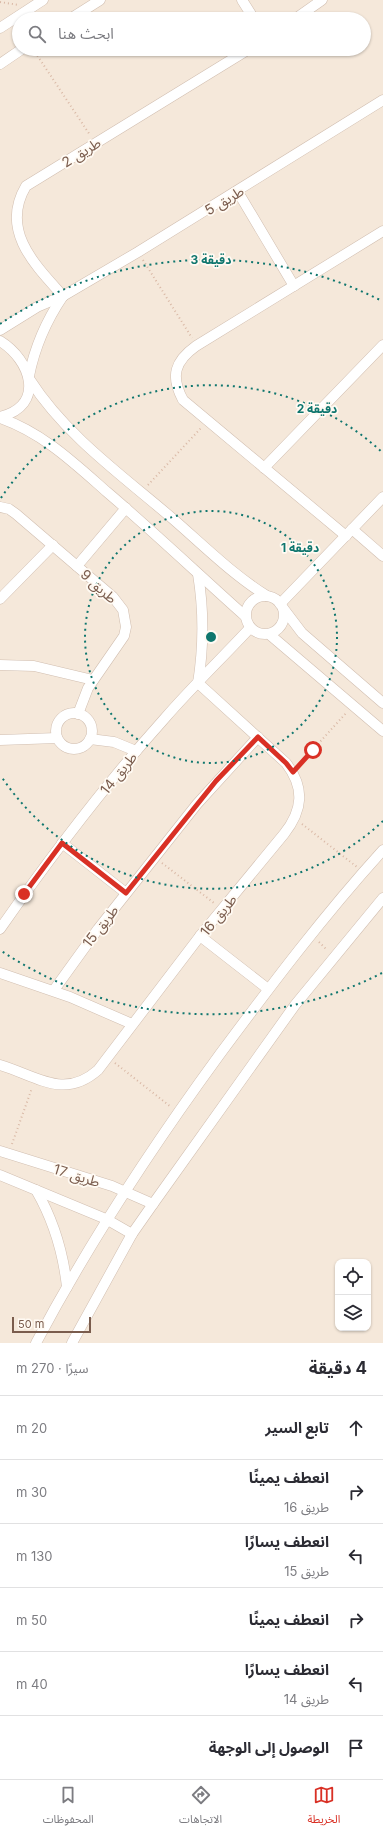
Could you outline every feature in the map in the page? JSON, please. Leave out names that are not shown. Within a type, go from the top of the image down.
[{"type":"street","points":[[24,12],[43,0]]},
{"type":"street","points":[[81,12],[100,0]]},
{"type":"street","points":[[242,0],[250,12]]},
{"type":"street","points":[[305,12],[322,0]]},
{"type":"street","points":[[0,23],[12,20]]},
{"type":"street","points":[[0,28],[12,20]]},
{"type":"street","points":[[0,64],[12,56]]},
{"type":"street","name":"طريق 2","points":[[63,296],[17,243],[12,227],[12,211],[17,197],[26,186],[238,56]]},
{"type":"street","name":"طريق 5","points":[[0,330],[37,307],[63,296],[138,252],[380,104]]},
{"type":"street","points":[[238,192],[294,286]]},
{"type":"street","points":[[383,231],[196,346],[185,354],[178,365],[175,377],[177,389],[183,400],[264,468],[349,533],[383,556]]},
{"type":"street","name":"طريق 5","points":[[0,418],[19,407],[25,399],[36,347],[41,334],[63,296]]},
{"type":"street","points":[[0,341],[15,352],[21,359],[30,378],[47,405],[68,428],[238,575],[267,596],[277,600],[302,633],[383,703]]},
{"type":"street","points":[[264,468],[383,345]]},
{"type":"street","points":[[0,418],[28,430],[51,444],[126,508],[245,616],[250,628],[259,634],[268,634],[280,626],[284,618],[282,606]]},
{"type":"street","points":[[282,606],[383,497]]},
{"type":"street","name":"طريق 9","points":[[0,507],[16,514],[113,597],[123,610],[126,619],[124,636],[121,643],[84,696],[78,714]]},
{"type":"street","points":[[77,566],[126,508]]},
{"type":"street","points":[[0,599],[53,545]]},
{"type":"street","points":[[198,574],[204,617],[204,639],[198,683]]},
{"type":"street","points":[[245,616],[250,603],[258,597],[267,596]]},
{"type":"street","name":"طريق 14","points":[[0,929],[62,843],[136,751],[250,628]]},
{"type":"street","points":[[268,634],[383,731]]},
{"type":"street","points":[[0,665],[34,666],[94,680]]},
{"type":"street","name":"طريق 16","points":[[0,1065],[62,1086],[75,1084],[87,1079],[98,1070],[200,936],[284,834],[295,818],[300,794],[298,782],[293,772],[286,763],[198,683]]},
{"type":"street","points":[[78,714],[88,720],[92,732],[90,739],[87,744],[76,749],[64,747],[57,738],[56,727],[58,722],[67,715],[78,714]]},
{"type":"street","name":"طريق 15","points":[[54,990],[81,950],[216,781],[258,737]]},
{"type":"street","points":[[0,740],[57,738]]},
{"type":"street","points":[[90,739],[114,742],[136,751]]},
{"type":"street","points":[[62,843],[126,893]]},
{"type":"street","points":[[36,1343],[106,1219],[178,1112],[268,989],[310,935],[383,850]]},
{"type":"street","points":[[72,1343],[132,1234],[259,1054],[334,956],[383,898]]},
{"type":"street","points":[[200,936],[268,989]]},
{"type":"street","points":[[0,973],[54,990],[132,1024]]},
{"type":"street","name":"طريق 17","points":[[4,1152],[124,1191],[153,1204]]},
{"type":"street","name":"طريق 17","points":[[0,1175],[106,1219],[132,1234]]},
{"type":"street","points":[[36,1190],[55,1226],[61,1246],[67,1286]]},
{"type":"path","points":[[38,56],[96,143]]},
{"type":"path","points":[[138,252],[196,346]]},
{"type":"path","points":[[141,492],[208,421]]},
{"type":"path","points":[[293,772],[353,705]]},
{"type":"path","points":[[295,818],[363,872]]},
{"type":"path","points":[[155,857],[222,909]]},
{"type":"path","points":[[310,935],[334,956]]},
{"type":"path","points":[[108,1057],[178,1112]]},
{"type":"path","points":[[4,1152],[36,1078]]},
{"type":"shaded area","points":[[0,0],[383,0],[383,1343],[0,1343]]},
{"type":"route","points":[[24,894],[62,843],[126,893],[216,781],[258,737],[286,763],[293,772],[313,750]]}]
